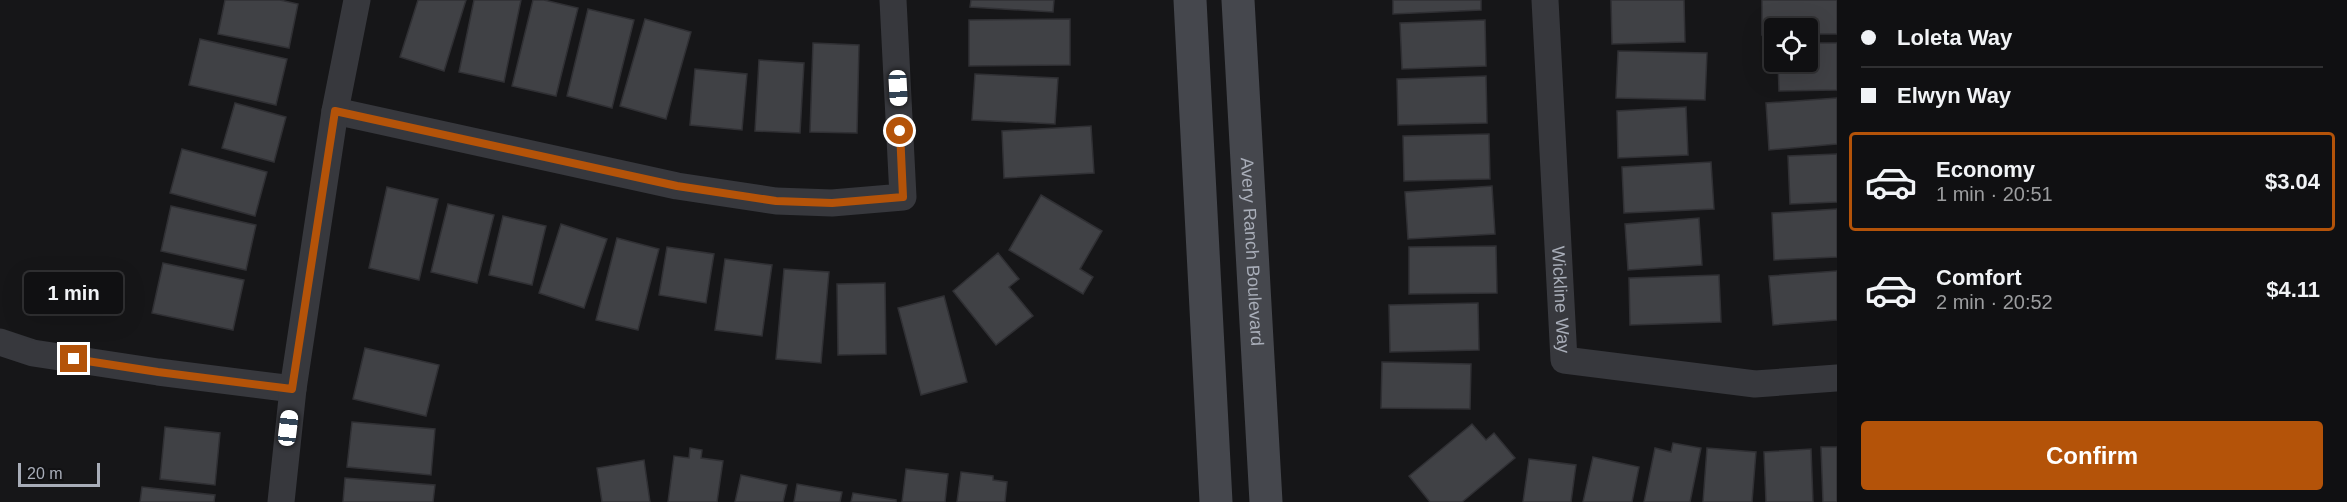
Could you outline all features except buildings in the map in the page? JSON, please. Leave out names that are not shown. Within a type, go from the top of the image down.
[{"type":"main road","points":[[1190,0],[1216,502]]},
{"type":"main road","name":"Avery Ranch Boulevard","points":[[1238,0],[1266,502]]},
{"type":"street","points":[[281,502],[292,389],[335,111],[357,0]]},
{"type":"street","points":[[335,111],[677,186],[776,201],[832,203],[903,197],[893,0]]},
{"type":"street","name":"Wickline Way","points":[[1545,0],[1564,360],[1755,384],[1837,378]]},
{"type":"street","points":[[0,342],[33,352],[158,372],[292,389]]},
{"type":"route","points":[[74,359],[292,389],[335,111],[677,186],[776,201],[832,203],[903,197],[900,131]]}]
